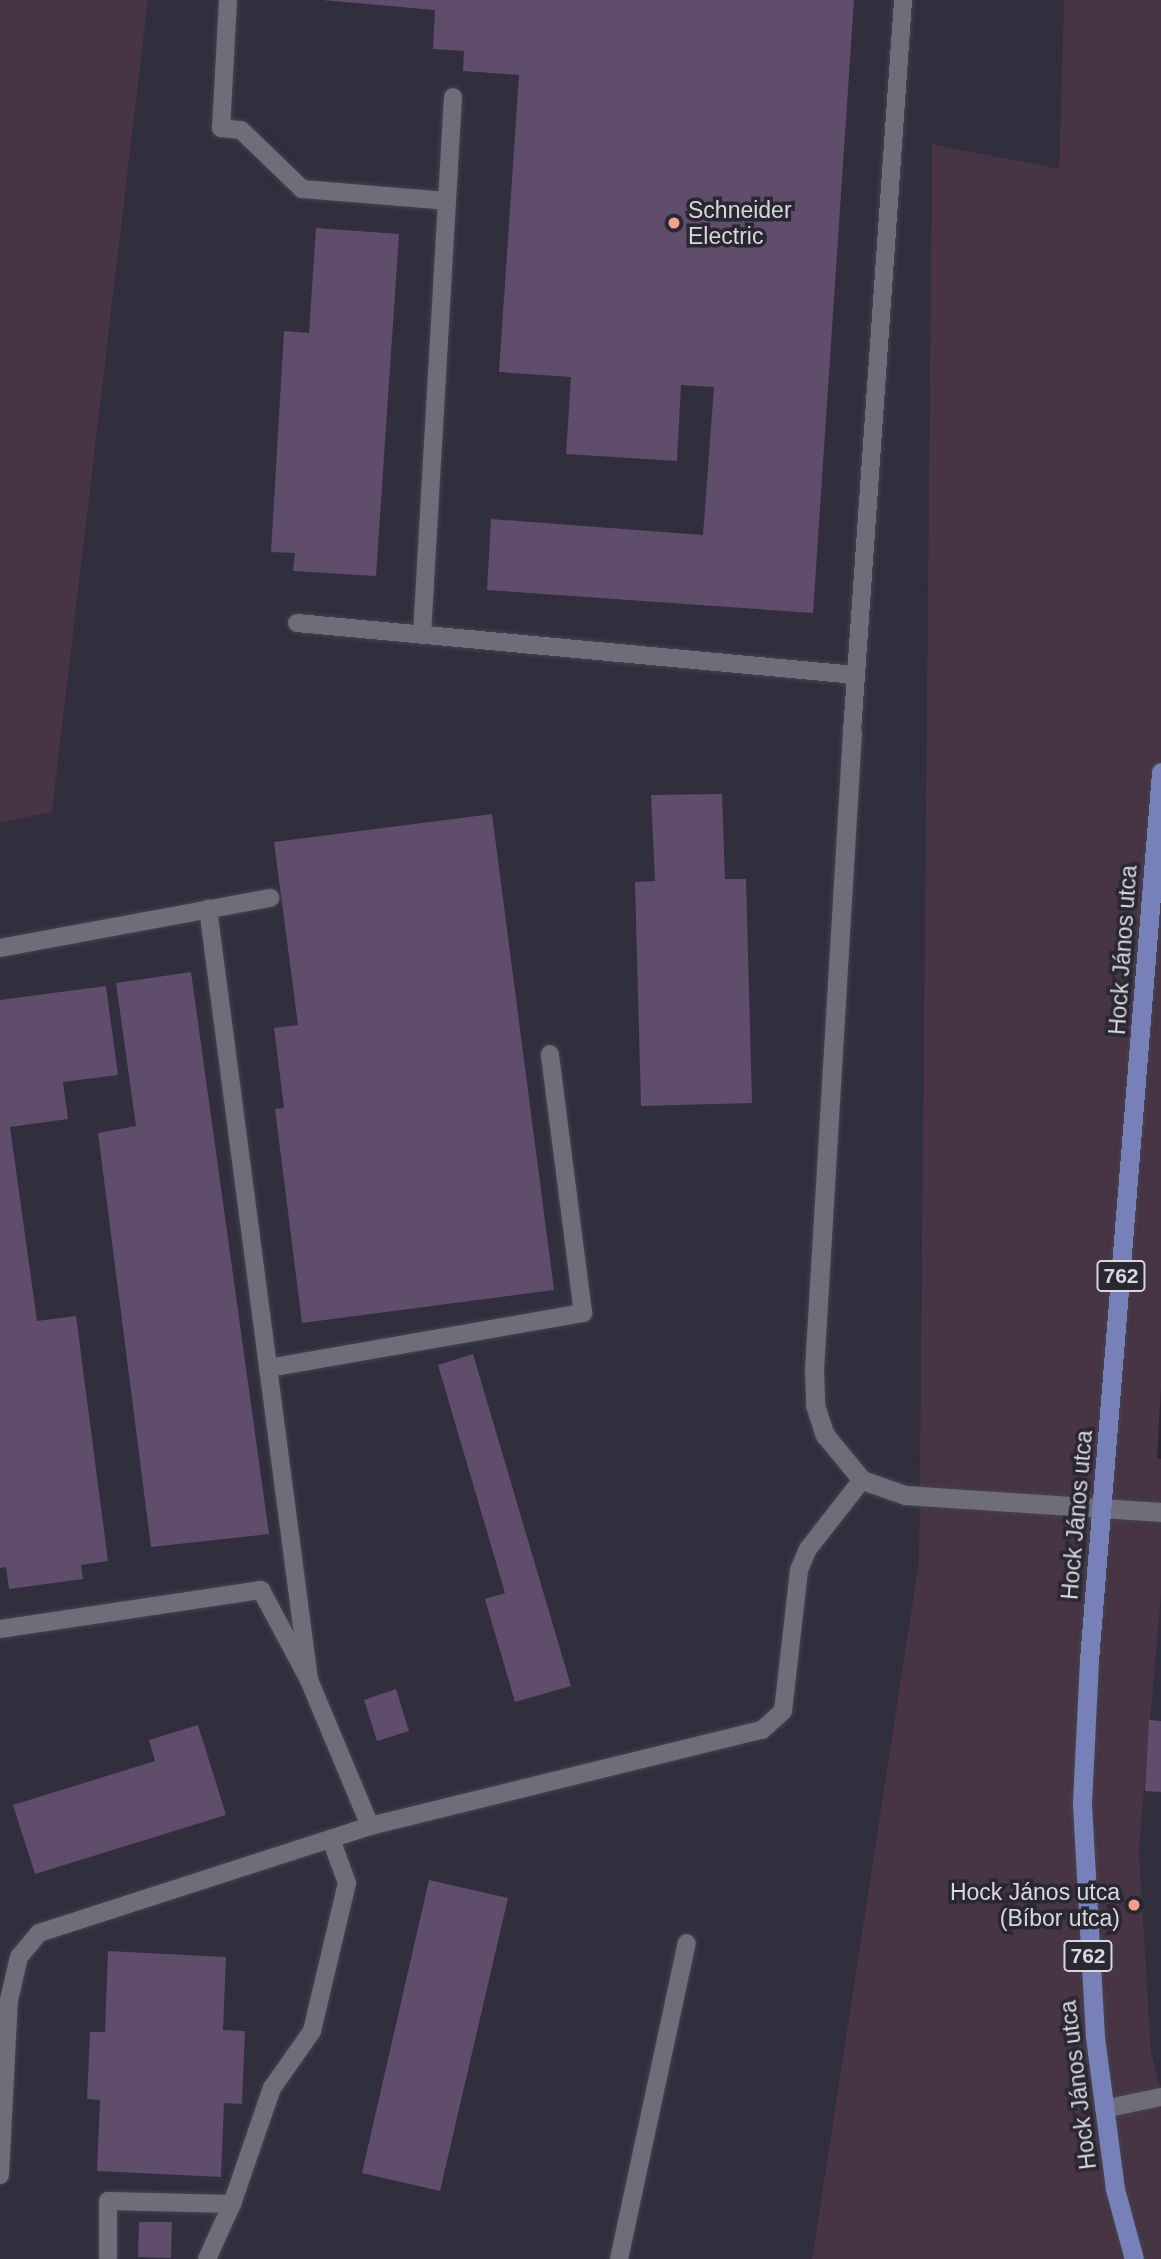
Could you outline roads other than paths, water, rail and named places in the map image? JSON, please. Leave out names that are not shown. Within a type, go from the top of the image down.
[{"type":"main road","name":"Hock János utca","points":[[1134,2259],[1115,2189],[1104,2109],[1087,1950],[1082,1803],[1102,1508],[1161,772]]},
{"type":"street","points":[[852,732],[814,1369],[815,1405],[825,1435],[862,1480],[905,1495],[1161,1512]]},
{"type":"lane","points":[[228,0],[221,128],[242,130],[302,189],[447,201]]},
{"type":"lane","points":[[852,732],[903,0]]},
{"type":"lane","points":[[422,635],[453,97]]},
{"type":"lane","points":[[297,623],[855,675]]},
{"type":"lane","points":[[0,948],[270,898]]},
{"type":"lane","points":[[208,909],[309,1679]]},
{"type":"lane","points":[[268,1368],[583,1313],[550,1054]]},
{"type":"lane","points":[[0,2175],[9,2000],[19,1957],[28,1943],[54,1926],[370,1826],[762,1730],[783,1711],[799,1570],[808,1549],[862,1480]]},
{"type":"lane","points":[[0,1629],[261,1590],[309,1679],[370,1826]]},
{"type":"lane","points":[[207,2259],[232,2204],[272,2088],[312,2031],[347,1883],[331,1839]]},
{"type":"lane","points":[[619,2259],[687,1944]]},
{"type":"lane","points":[[1104,2109],[1161,2096]]},
{"type":"lane","points":[[108,2259],[108,2201],[232,2204]]},
{"type":"place","name":"Schneider Electric","points":[[674,223]]},
{"type":"place","name":"Hock János utca (Bíbor utca)","points":[[1134,1905]]}]
